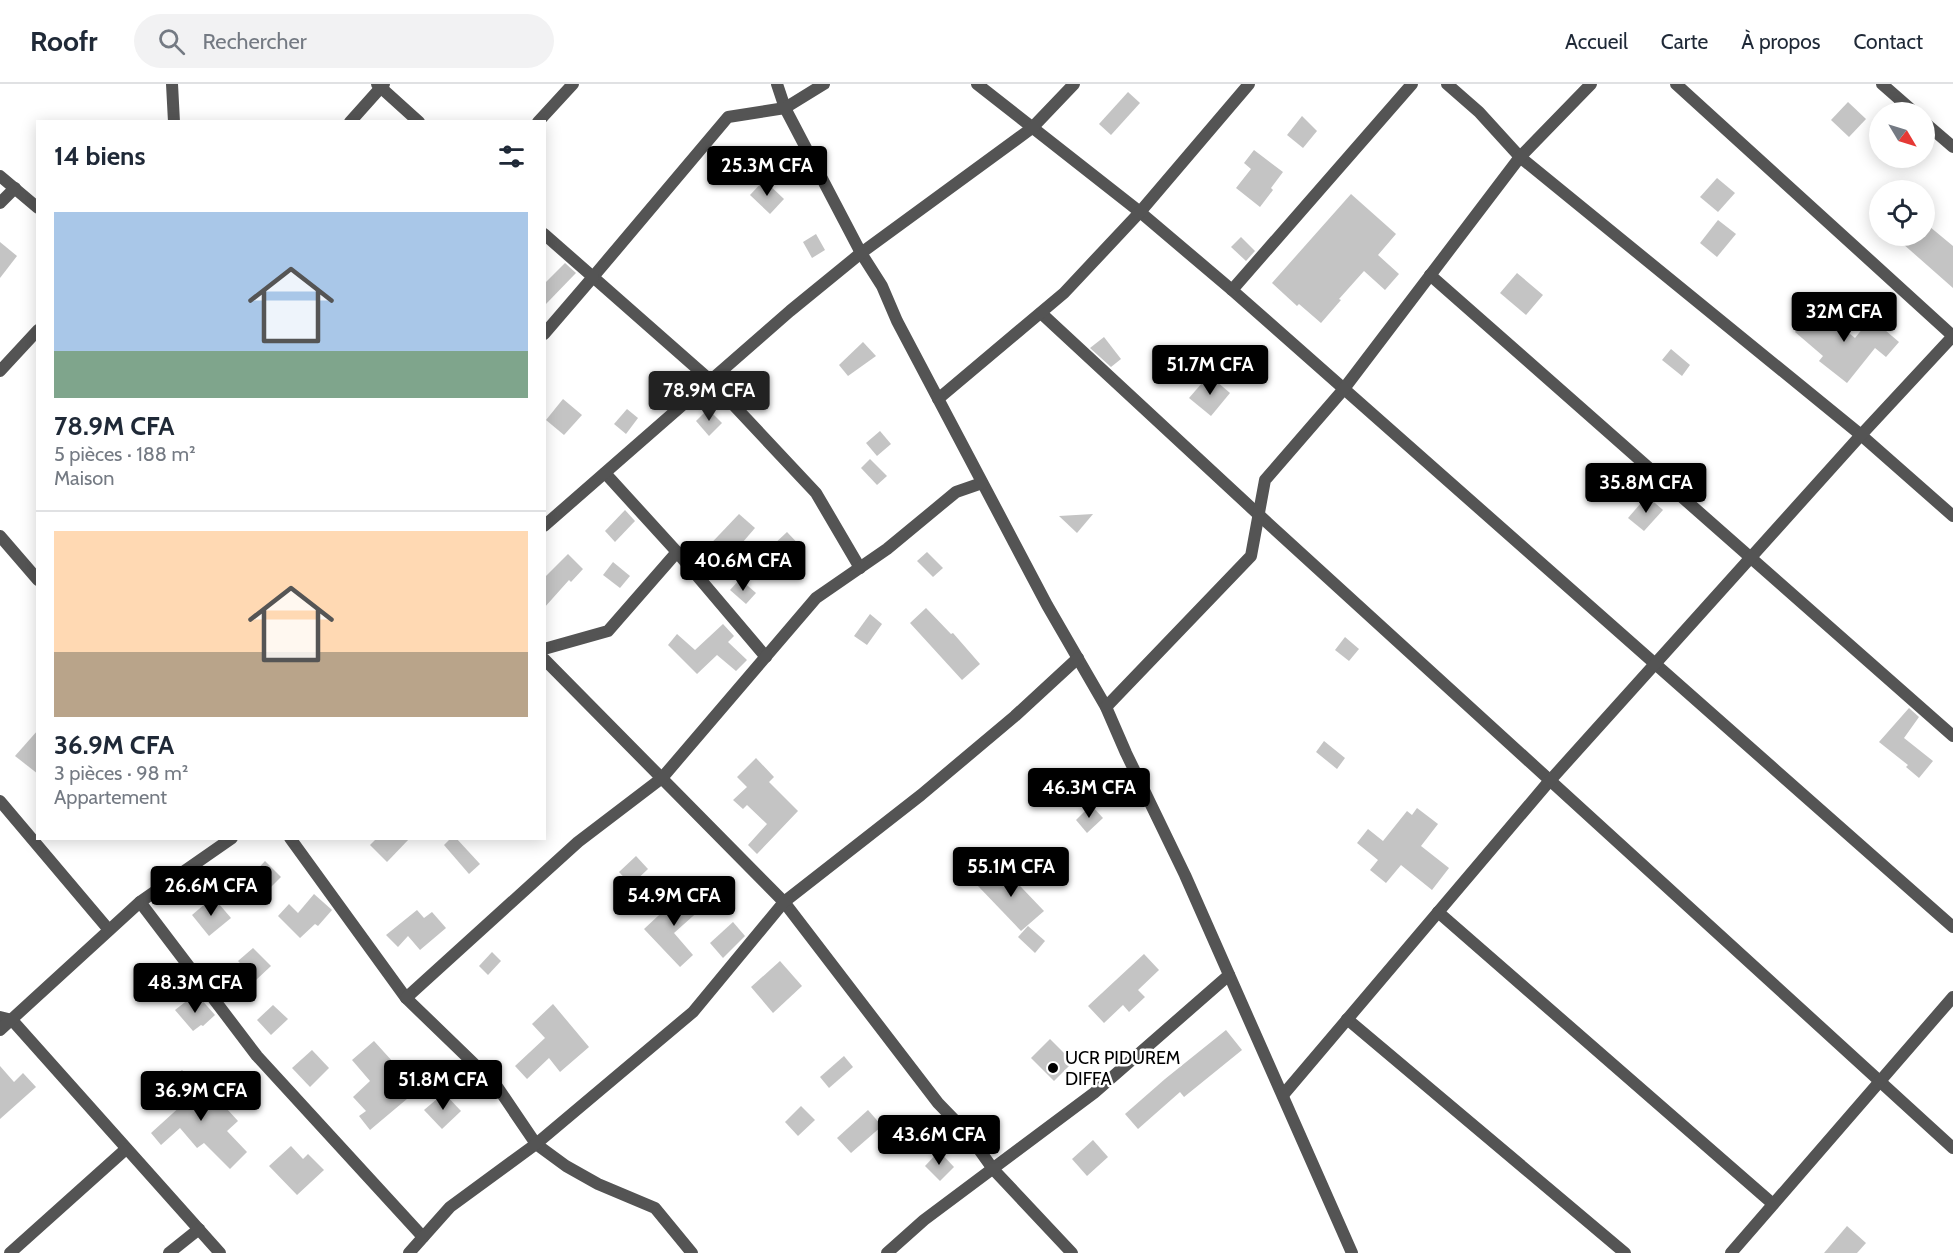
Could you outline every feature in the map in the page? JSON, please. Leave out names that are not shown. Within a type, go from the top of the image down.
[{"type":"street","points":[[172,84],[174,120]]},
{"type":"street","points":[[540,120],[573,84]]},
{"type":"street","points":[[777,84],[785,108],[861,253],[882,286],[897,321],[982,483],[1106,707],[1229,975],[1352,1253]]},
{"type":"street","points":[[546,332],[728,117],[785,108],[824,84]]},
{"type":"street","points":[[977,84],[1140,212],[1232,290],[1342,390],[1953,927]]},
{"type":"street","points":[[546,524],[789,311],[861,253],[1032,128],[1074,84]]},
{"type":"street","points":[[938,399],[1065,293],[1140,212],[1249,84]]},
{"type":"street","points":[[1232,290],[1412,84]]},
{"type":"street","points":[[1446,84],[1479,112],[1520,157],[1862,435],[1953,516]]},
{"type":"street","points":[[1106,707],[1251,556],[1265,480],[1342,390],[1520,157],[1591,84]]},
{"type":"street","points":[[1282,1095],[1550,781],[1953,336],[1676,84]]},
{"type":"street","points":[[1882,84],[1903,102]]},
{"type":"street","points":[[352,120],[381,85],[417,120]]},
{"type":"street","points":[[1935,131],[1953,147]]},
{"type":"street","points":[[0,176],[36,206]]},
{"type":"street","points":[[0,203],[15,188]]},
{"type":"street","points":[[546,236],[710,381],[816,493],[860,568]]},
{"type":"street","points":[[1430,275],[1953,736]]},
{"type":"street","points":[[1041,313],[1953,1148]]},
{"type":"street","points":[[0,371],[36,332]]},
{"type":"street","points":[[605,473],[677,552],[766,657]]},
{"type":"street","points":[[406,998],[578,842],[662,778],[816,598],[887,549],[956,492],[982,483]]},
{"type":"street","points":[[0,536],[36,578]]},
{"type":"street","points":[[546,648],[608,631],[677,552]]},
{"type":"street","points":[[409,1253],[450,1207],[536,1144],[693,1011],[784,902],[921,795],[1015,716],[1078,658]]},
{"type":"street","points":[[546,661],[784,902],[938,1103],[968,1134],[993,1169],[1072,1253]]},
{"type":"street","points":[[0,801],[109,930]]},
{"type":"street","points":[[0,1030],[6,1019],[140,902],[229,840]]},
{"type":"street","points":[[291,840],[406,998],[496,1085],[536,1144],[566,1166],[598,1184],[655,1208],[692,1253]]},
{"type":"street","points":[[140,902],[257,1056],[423,1237]]},
{"type":"street","points":[[1438,912],[1773,1204]]},
{"type":"street","points":[[887,1253],[924,1220],[1094,1093],[1229,975]]},
{"type":"street","points":[[1731,1253],[1953,997]]},
{"type":"street","points":[[6,1019],[220,1253]]},
{"type":"street","points":[[1347,1019],[1625,1253]]},
{"type":"street","points":[[10,1253],[126,1149]]},
{"type":"street","points":[[168,1253],[199,1229]]},
{"type":"building","points":[[1128,92],[1140,103],[1111,135],[1099,124]]},
{"type":"building","points":[[1848,102],[1866,119],[1849,137],[1831,120]]},
{"type":"building","points":[[1302,116],[1317,131],[1303,148],[1287,135]]},
{"type":"building","points":[[1254,150],[1283,172],[1260,207],[1236,188],[1251,169],[1244,163]]},
{"type":"building","points":[[1717,178],[1735,193],[1718,212],[1700,197]]},
{"type":"building","points":[[764,180],[784,199],[770,214],[750,195]]},
{"type":"building","points":[[1351,194],[1396,234],[1378,255],[1399,274],[1385,290],[1364,271],[1321,323],[1299,304],[1297,306],[1272,283]]},
{"type":"building","points":[[1718,220],[1736,234],[1717,257],[1700,243]]},
{"type":"building","points":[[1935,231],[1953,246],[1953,288],[1905,246],[1935,246]]},
{"type":"building","points":[[816,234],[825,250],[812,258],[803,242]]},
{"type":"building","points":[[1241,237],[1255,251],[1246,261],[1231,247]]},
{"type":"building","points":[[0,242],[17,256],[0,278]]},
{"type":"building","points":[[565,263],[576,273],[546,304],[546,282]]},
{"type":"building","points":[[1517,273],[1543,295],[1526,315],[1500,293]]},
{"type":"building","points":[[1816,306],[1855,338],[1871,318],[1899,342],[1886,357],[1875,348],[1847,383],[1819,361],[1823,356],[1795,332]]},
{"type":"building","points":[[1104,337],[1121,359],[1111,367],[1090,348]]},
{"type":"building","points":[[863,342],[876,356],[848,376],[839,365]]},
{"type":"building","points":[[1208,347],[1224,360],[1214,373],[1198,360]]},
{"type":"building","points":[[1671,349],[1690,365],[1682,376],[1662,360]]},
{"type":"building","points":[[1209,375],[1230,393],[1211,416],[1189,398]]},
{"type":"building","points":[[563,399],[582,415],[564,435],[546,420]]},
{"type":"building","points":[[627,409],[638,418],[626,434],[614,424]]},
{"type":"building","points":[[708,409],[722,423],[709,436],[696,421]]},
{"type":"building","points":[[880,431],[891,444],[877,456],[866,443]]},
{"type":"building","points":[[870,459],[887,476],[877,485],[861,468]]},
{"type":"building","points":[[1647,496],[1663,510],[1644,531],[1628,518]]},
{"type":"building","points":[[625,510],[635,521],[615,542],[605,531]]},
{"type":"building","points":[[739,514],[755,528],[717,572],[700,555]]},
{"type":"building","points":[[1093,514],[1077,533],[1059,516]]},
{"type":"building","points":[[787,532],[804,550],[787,566],[770,548]]},
{"type":"building","points":[[927,552],[943,568],[933,577],[917,561]]},
{"type":"building","points":[[568,554],[583,569],[571,582],[569,580],[546,606],[546,576]]},
{"type":"building","points":[[613,562],[630,576],[620,588],[603,575]]},
{"type":"building","points":[[740,579],[756,593],[746,604],[730,590]]},
{"type":"building","points":[[926,608],[951,634],[953,633],[980,664],[962,680],[910,623]]},
{"type":"building","points":[[870,614],[882,624],[867,645],[854,636]]},
{"type":"building","points":[[723,624],[734,636],[728,642],[747,660],[736,671],[717,655],[697,674],[668,645],[677,634],[695,650]]},
{"type":"building","points":[[1345,637],[1359,649],[1349,661],[1335,650]]},
{"type":"building","points":[[1909,708],[1919,717],[1904,738],[1933,761],[1919,778],[1906,767],[1908,765],[1879,742]]},
{"type":"building","points":[[36,732],[36,772],[15,756]]},
{"type":"building","points":[[1324,741],[1345,758],[1337,769],[1316,752]]},
{"type":"building","points":[[756,758],[774,777],[769,782],[798,811],[757,854],[748,845],[767,824],[747,805],[743,809],[733,800],[747,787],[737,777]]},
{"type":"building","points":[[1091,805],[1103,818],[1087,833],[1076,820]]},
{"type":"building","points":[[1417,808],[1438,824],[1421,846],[1449,868],[1432,890],[1401,865],[1386,883],[1370,870],[1378,860],[1357,843],[1368,829],[1383,841],[1407,811],[1412,815]]},
{"type":"building","points":[[375,840],[408,840],[387,862],[370,845]]},
{"type":"building","points":[[449,840],[458,840],[480,864],[469,874],[444,845]]},
{"type":"building","points":[[636,856],[648,869],[631,885],[619,872]]},
{"type":"building","points":[[265,861],[281,877],[270,888],[254,873]]},
{"type":"building","points":[[1001,866],[1044,911],[1021,931],[978,886]]},
{"type":"building","points":[[686,890],[702,908],[674,933],[693,955],[680,967],[644,929]]},
{"type":"building","points":[[314,894],[332,910],[318,926],[315,924],[300,938],[278,916],[289,904],[298,913]]},
{"type":"building","points":[[213,897],[231,918],[209,936],[192,915]]},
{"type":"building","points":[[417,910],[424,918],[432,912],[446,928],[420,950],[408,936],[398,947],[386,935]]},
{"type":"building","points":[[733,922],[745,936],[723,958],[710,943]]},
{"type":"building","points":[[1028,926],[1045,941],[1035,953],[1018,937]]},
{"type":"building","points":[[253,948],[271,966],[256,980],[238,961]]},
{"type":"building","points":[[492,952],[501,961],[488,975],[479,966]]},
{"type":"building","points":[[1144,954],[1159,970],[1138,990],[1145,997],[1129,1012],[1123,1005],[1104,1023],[1088,1006]]},
{"type":"building","points":[[780,961],[802,986],[773,1013],[751,987]]},
{"type":"building","points":[[200,998],[215,1015],[203,1026],[193,1031],[175,1010],[189,999],[194,1005]]},
{"type":"building","points":[[553,1004],[589,1047],[560,1072],[549,1058],[527,1079],[515,1066],[545,1038],[532,1024]]},
{"type":"building","points":[[273,1005],[288,1019],[271,1035],[257,1020]]},
{"type":"building","points":[[1226,1030],[1242,1050],[1184,1097],[1180,1092],[1138,1129],[1125,1114]]},
{"type":"building","points":[[1050,1039],[1073,1062],[1054,1081],[1031,1058]]},
{"type":"building","points":[[374,1041],[412,1083],[408,1087],[414,1093],[370,1130],[359,1116],[366,1111],[353,1097],[370,1081],[352,1060]]},
{"type":"building","points":[[312,1050],[329,1068],[310,1087],[292,1068]]},
{"type":"building","points":[[844,1056],[853,1067],[829,1088],[820,1077]]},
{"type":"building","points":[[0,1066],[14,1082],[23,1073],[36,1087],[0,1119]]},
{"type":"building","points":[[182,1070],[210,1101],[215,1096],[238,1121],[227,1131],[247,1152],[230,1169],[204,1143],[197,1148],[180,1128],[161,1145],[151,1133],[183,1104],[166,1084]]},
{"type":"building","points":[[444,1093],[461,1111],[442,1129],[424,1110]]},
{"type":"building","points":[[801,1106],[815,1120],[798,1136],[785,1122]]},
{"type":"building","points":[[868,1110],[882,1126],[851,1153],[837,1138]]},
{"type":"building","points":[[1093,1140],[1108,1157],[1087,1176],[1072,1159]]},
{"type":"building","points":[[291,1146],[303,1159],[308,1154],[324,1170],[297,1195],[269,1166]]},
{"type":"building","points":[[939,1151],[954,1167],[940,1181],[925,1166]]},
{"type":"building","points":[[1847,1226],[1866,1243],[1857,1253],[1824,1253]]},
{"type":"place","name":"UCR PIDUREM DIFFA","points":[[1053,1068]]}]
